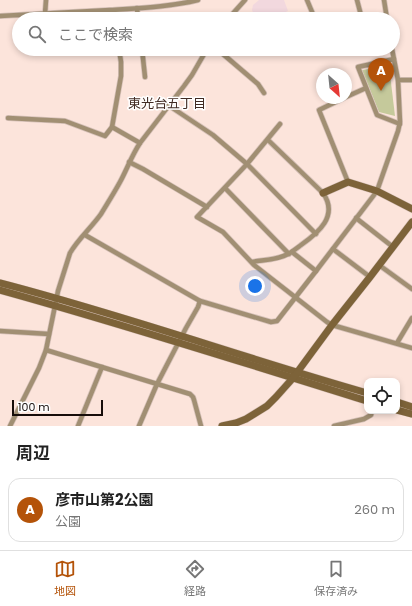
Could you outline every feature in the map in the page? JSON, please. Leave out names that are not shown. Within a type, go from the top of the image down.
[{"type":"street","points":[[45,12],[46,0]]},
{"type":"street","points":[[167,6],[168,0]]},
{"type":"street","points":[[76,12],[167,6],[198,0]]},
{"type":"street","points":[[234,12],[245,0]]},
{"type":"street","points":[[307,0],[312,12]]},
{"type":"street","points":[[357,0],[360,12]]},
{"type":"street","points":[[384,0],[386,12]]},
{"type":"street","points":[[137,8],[137,12]]},
{"type":"street","points":[[0,16],[12,15]]},
{"type":"street","points":[[8,118],[65,121],[105,136],[112,127],[121,76],[121,56]]},
{"type":"street","points":[[142,56],[144,78]]},
{"type":"street","points":[[10,426],[39,368],[46,350],[56,297],[70,254],[100,215],[120,183],[129,162],[140,143],[192,75],[203,56]]},
{"type":"street","points":[[225,56],[258,84],[264,93]]},
{"type":"street","points":[[85,235],[200,301],[274,323],[277,322],[377,191],[400,124],[398,80],[393,56]]},
{"type":"street","points":[[394,59],[358,67],[377,115],[400,124]]},
{"type":"street","points":[[398,80],[412,80]]},
{"type":"street","points":[[352,95],[366,88]]},
{"type":"street","points":[[332,104],[319,110],[348,182]]},
{"type":"street","points":[[168,105],[213,135],[247,164],[316,234]]},
{"type":"street","points":[[280,124],[247,164],[197,217],[223,232],[252,262],[332,325],[412,348]]},
{"type":"street","points":[[112,127],[140,143]]},
{"type":"street","points":[[252,262],[280,257],[291,253],[319,231],[327,218],[329,208],[323,193],[268,140]]},
{"type":"street","points":[[129,162],[207,207]]},
{"type":"street","points":[[323,193],[348,182],[377,191],[412,209]]},
{"type":"street","points":[[225,188],[291,253],[316,271]]},
{"type":"street","points":[[356,218],[393,247]]},
{"type":"street","points":[[222,426],[246,419],[262,410],[276,397],[412,222]]},
{"type":"street","points":[[333,249],[370,277]]},
{"type":"street","points":[[379,265],[412,289]]},
{"type":"street","points":[[0,283],[56,297],[364,399]]},
{"type":"street","points":[[0,290],[180,339]]},
{"type":"street","points":[[139,426],[157,384],[200,301]]},
{"type":"street","points":[[396,343],[412,318]]},
{"type":"street","points":[[0,331],[49,334]]},
{"type":"street","points":[[46,350],[191,395],[194,400],[201,426]]},
{"type":"street","points":[[78,426],[102,367]]},
{"type":"street","points":[[294,375],[364,393]]},
{"type":"street","points":[[400,403],[412,407]]},
{"type":"street","points":[[400,411],[412,414]]},
{"type":"street","points":[[334,426],[364,419],[371,414]]},
{"type":"shaded area","points":[[259,0],[284,0],[288,11],[253,12],[253,5]]},
{"type":"green space","points":[[389,66],[395,116],[379,112],[362,70]]},
{"type":"place","name":"彦市山第2公園","points":[[381,91]]},
{"type":"district","name":"東光台五丁目","points":[[167,103]]}]
